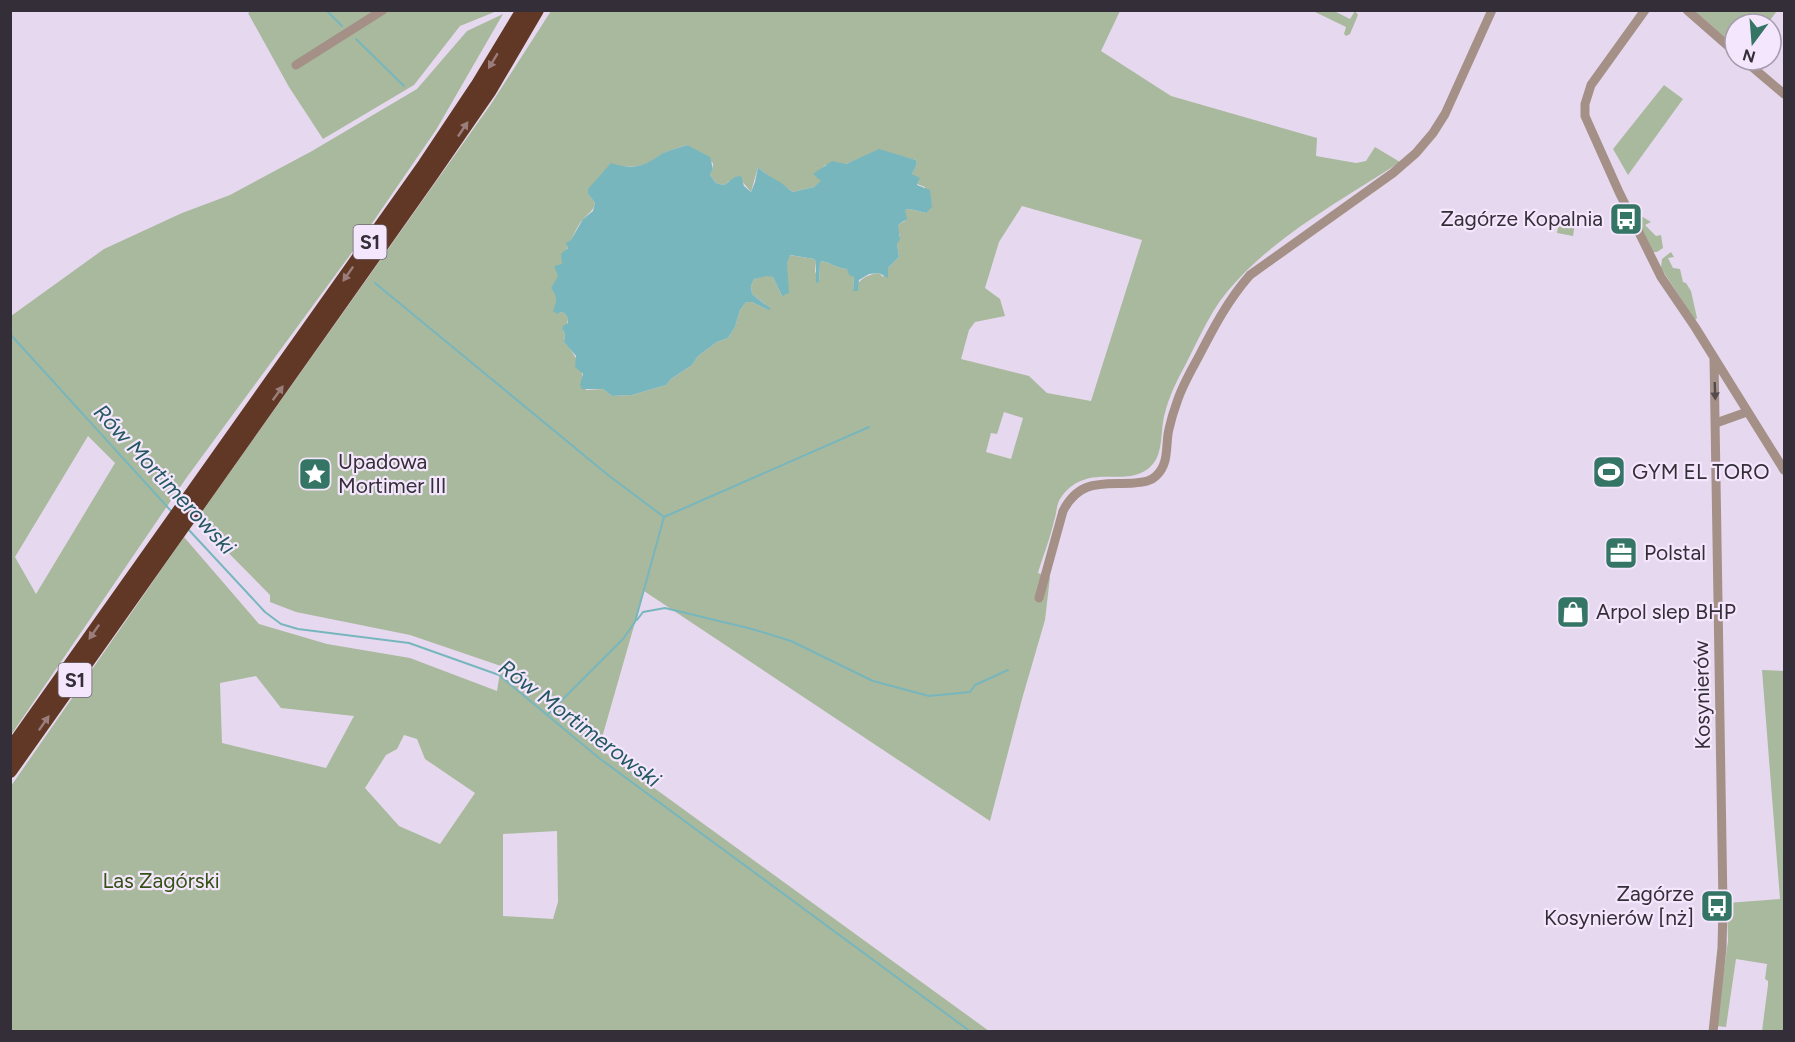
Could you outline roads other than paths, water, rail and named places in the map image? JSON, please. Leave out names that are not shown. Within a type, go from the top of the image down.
[{"type":"highway","name":"S1","points":[[215,472],[477,86],[523,10]]},
{"type":"highway","name":"S1","points":[[10,771],[134,586],[490,90],[537,10]]},
{"type":"highway","name":"S1","points":[[10,750],[134,586]]},
{"type":"street","points":[[296,65],[383,10]]},
{"type":"street","points":[[1039,598],[1069,500],[1085,488],[1096,484],[1144,482],[1155,478],[1163,467],[1169,430],[1183,386],[1234,294],[1250,275],[1393,173],[1416,153],[1439,123],[1492,10]]},
{"type":"street","points":[[1636,10],[1636,23]]},
{"type":"street","points":[[1645,10],[1591,85],[1585,104],[1585,116],[1661,277],[1785,470]]},
{"type":"street","points":[[1687,10],[1723,42]]},
{"type":"street","points":[[1758,72],[1785,94]]},
{"type":"street","name":"Kosynierów","points":[[1713,1032],[1722,948],[1723,905],[1714,358]]},
{"type":"street","points":[[1716,423],[1747,412]]},
{"type":"waterway","points":[[326,10],[342,26]]},
{"type":"waterway","points":[[356,39],[404,86]]},
{"type":"waterway","points":[[375,283],[608,475],[664,517]]},
{"type":"waterway","name":"Rów Mortimerowski","points":[[10,334],[172,512]]},
{"type":"waterway","points":[[547,715],[623,639],[635,622],[664,517],[869,427]]},
{"type":"waterway","name":"Rów Mortimerowski","points":[[188,529],[265,612],[281,624],[298,629],[409,643],[499,675],[599,758],[971,1032]]},
{"type":"waterway","points":[[637,620],[643,612],[665,608],[752,629],[791,641],[873,681],[929,696],[970,692],[975,685],[1008,670]]},
{"type":"place","name":"Zagórze Kopalnia","points":[[1626,219]]},
{"type":"place","name":"GYM EL TORO","points":[[1609,472]]},
{"type":"place","name":"Upadowa Mortimer III","points":[[315,474]]},
{"type":"place","name":"Polstal","points":[[1621,553]]},
{"type":"place","name":"Arpol slep BHP","points":[[1573,612]]},
{"type":"place","name":"Zagórze Kosynierów [nż]","points":[[1717,906]]},
{"type":"park label","name":"Las Zagórski","points":[[161,881]]}]
